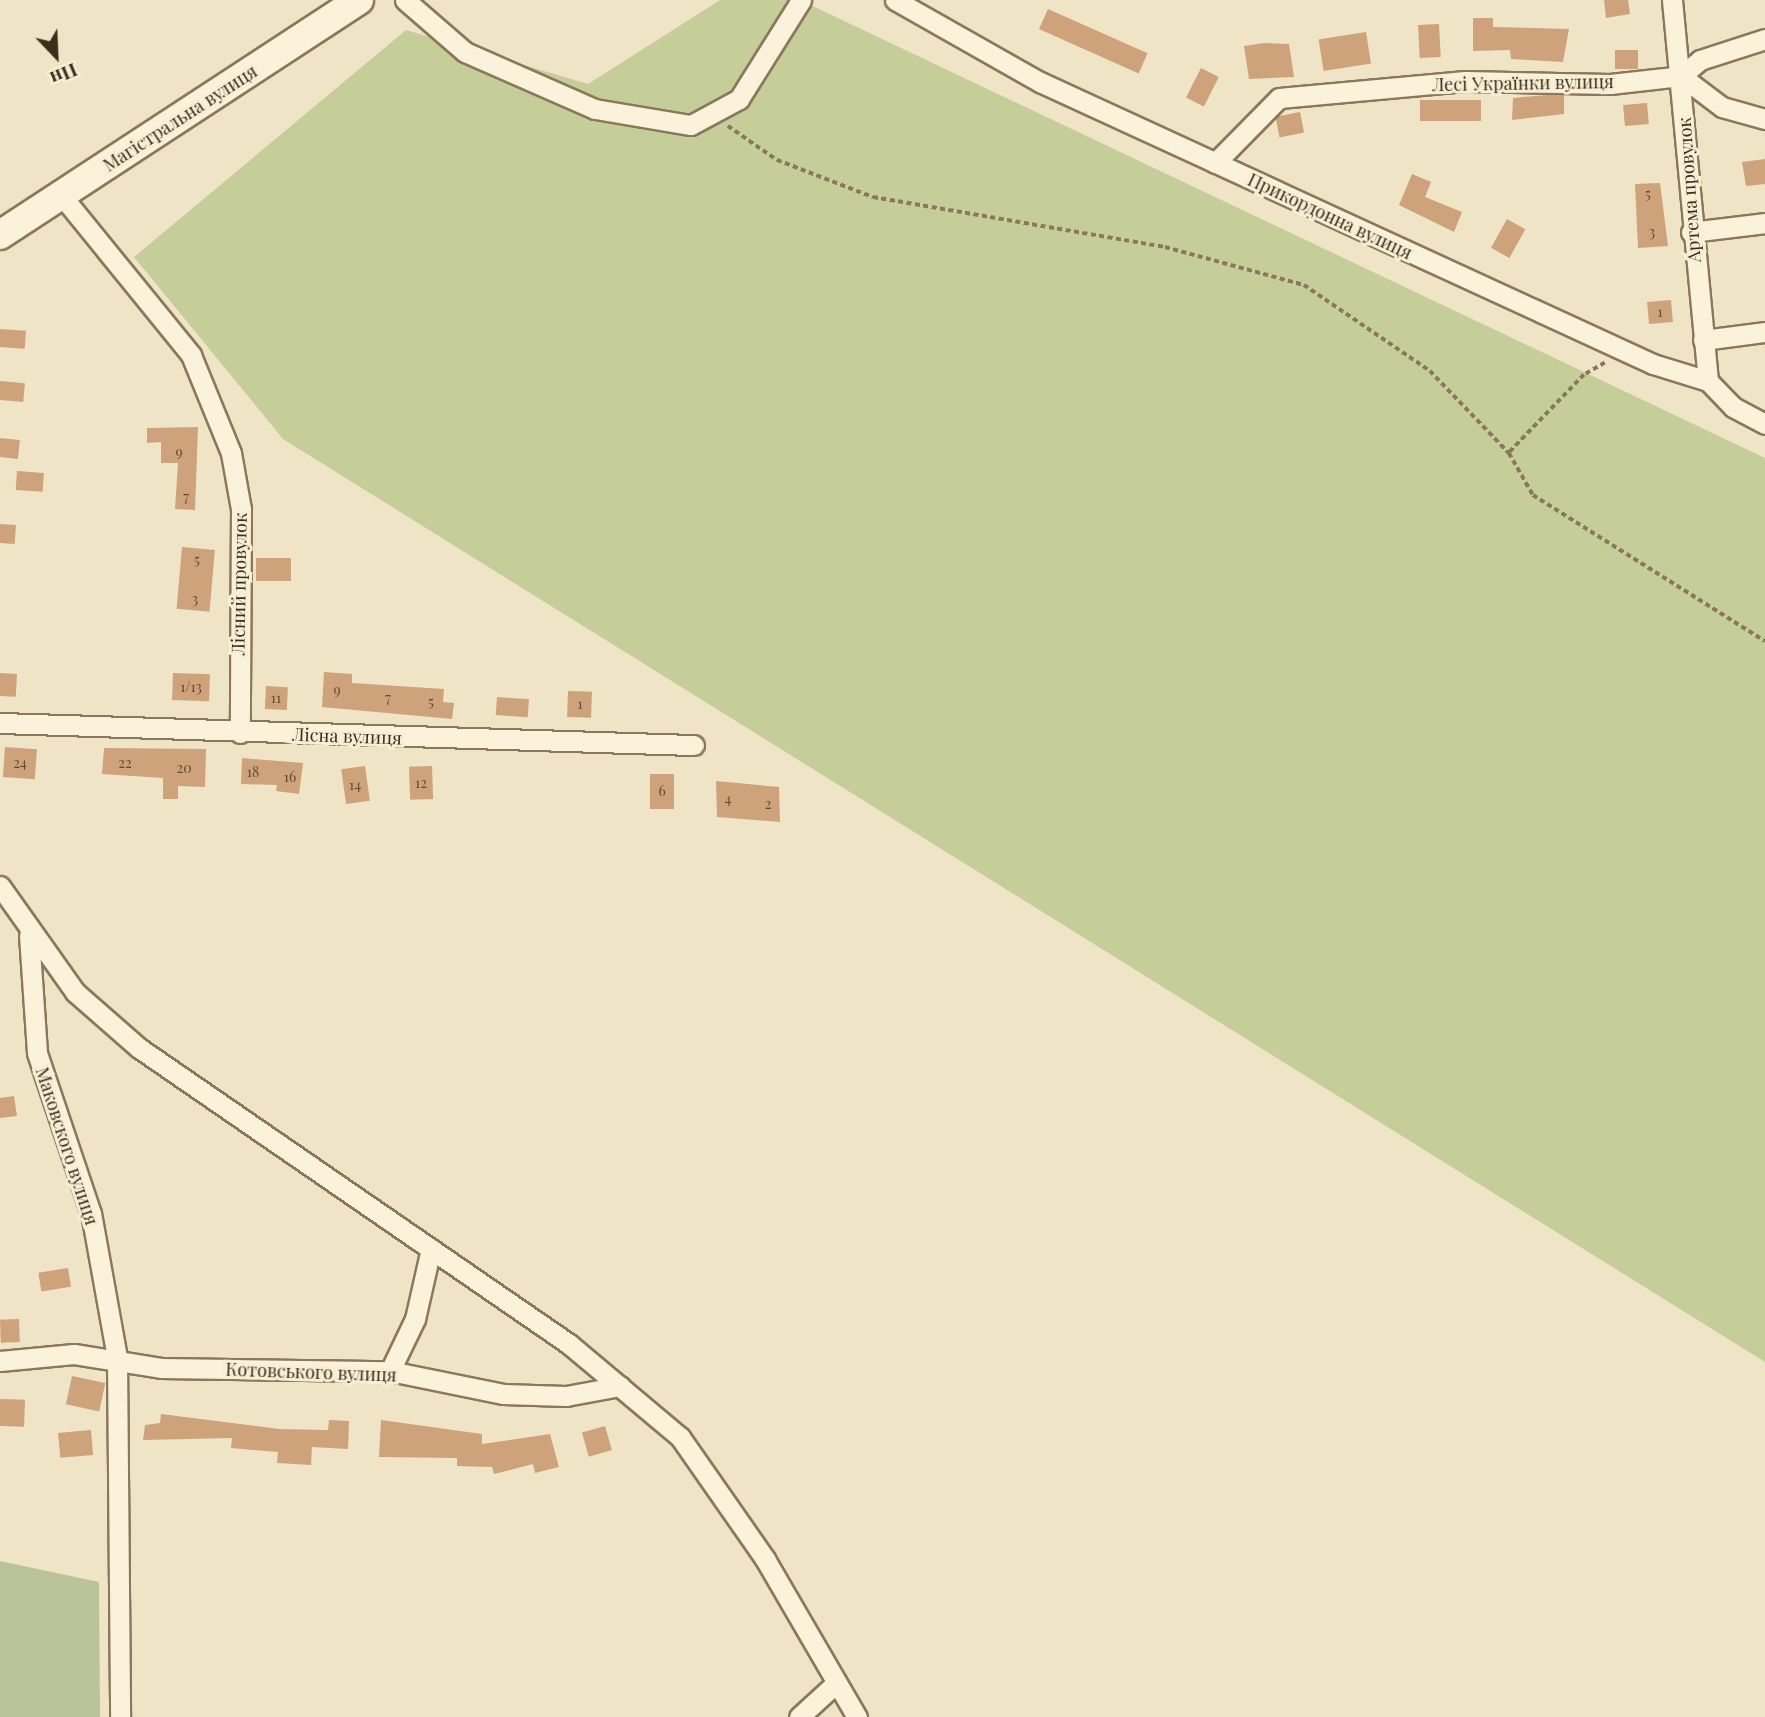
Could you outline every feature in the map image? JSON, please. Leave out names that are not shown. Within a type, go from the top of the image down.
[{"type":"main road","name":"Магістральна вулиця","points":[[0,235],[359,0]]},
{"type":"street","points":[[405,0],[464,52],[595,109],[691,125],[739,99],[801,0]]},
{"type":"street","name":"Прикордонна вулиця","points":[[895,0],[1040,82],[1625,352],[1708,381],[1734,407],[1765,424]]},
{"type":"street","name":"Артема провулок","points":[[1672,0],[1681,76],[1691,232],[1708,381]]},
{"type":"street","name":"Лесі Українки вулиця","points":[[1215,163],[1279,98],[1465,81],[1610,83],[1681,76],[1700,60],[1765,39]]},
{"type":"street","points":[[1681,76],[1722,107],[1765,118]]},
{"type":"street","name":"Лісний провулок","points":[[62,196],[191,355],[231,453],[241,509],[240,733]]},
{"type":"street","points":[[1691,232],[1765,223]]},
{"type":"street","points":[[1703,340],[1765,332]]},
{"type":"street","name":"Лісна вулиця","points":[[0,723],[694,746]]},
{"type":"street","points":[[0,886],[28,932],[75,992],[139,1048],[620,1386],[680,1437],[765,1559],[856,1717]]},
{"type":"street","name":"Маковского вулиця","points":[[28,932],[37,1053],[91,1213],[117,1357],[120,1717]]},
{"type":"street","points":[[390,1371],[415,1319],[430,1253]]},
{"type":"street","name":"Котовського вулиця","points":[[0,1361],[74,1354],[117,1357],[161,1368],[390,1371],[503,1394],[566,1396],[620,1386]]},
{"type":"street","points":[[799,1717],[835,1684]]},
{"type":"path","points":[[711,114],[777,160],[873,197],[1165,247],[1304,285],[1430,371],[1509,453],[1533,495],[1765,641]]},
{"type":"path","points":[[1509,453],[1584,374],[1625,352]]},
{"type":"green space","points":[[720,0],[800,0],[1765,458],[1765,1362],[283,439],[134,257],[406,30],[588,84]]},
{"type":"green space","points":[[0,1561],[99,1582],[100,1717],[0,1717]]},
{"type":"building","points":[[1604,0],[1628,0],[1630,14],[1606,18]]},
{"type":"building","points":[[1048,9],[1148,53],[1139,73],[1039,29]]},
{"type":"building","points":[[1473,18],[1493,18],[1493,27],[1569,29],[1563,62],[1511,59],[1510,50],[1473,51]]},
{"type":"building","points":[[1439,24],[1441,57],[1420,58],[1418,25]]},
{"type":"building","points":[[1366,32],[1371,64],[1324,71],[1319,40]]},
{"type":"building","points":[[1264,43],[1289,44],[1294,77],[1249,79],[1244,46]]},
{"type":"building","points":[[1615,50],[1638,50],[1638,69],[1615,69]]},
{"type":"building","points":[[1201,68],[1219,77],[1204,106],[1186,97]]},
{"type":"building","points":[[1564,95],[1564,114],[1512,120],[1513,98]]},
{"type":"building","points":[[1420,100],[1481,100],[1481,121],[1420,121]]},
{"type":"building","points":[[1647,103],[1649,124],[1625,126],[1623,105]]},
{"type":"building","points":[[1300,112],[1304,133],[1279,137],[1275,117]]},
{"type":"building","points":[[1765,159],[1765,184],[1746,186],[1742,162]]},
{"type":"building","points":[[1412,174],[1431,182],[1425,197],[1462,212],[1454,232],[1399,205]]},
{"type":"building","points":[[1660,183],[1668,246],[1638,248],[1635,184]]},
{"type":"building","points":[[1507,219],[1525,229],[1509,258],[1491,248]]},
{"type":"building","points":[[1671,300],[1673,322],[1649,324],[1647,302]]},
{"type":"building","points":[[0,329],[26,331],[25,349],[0,347]]},
{"type":"building","points":[[0,381],[25,383],[23,402],[0,400]]},
{"type":"building","points":[[198,427],[195,510],[175,509],[178,463],[161,463],[161,442],[147,443],[147,428]]},
{"type":"building","points":[[0,438],[20,440],[18,459],[0,457]]},
{"type":"building","points":[[17,471],[44,473],[43,492],[16,490]]},
{"type":"building","points":[[0,524],[16,525],[15,544],[0,543]]},
{"type":"building","points":[[182,547],[215,550],[209,612],[177,609]]},
{"type":"building","points":[[256,558],[291,558],[291,581],[256,581]]},
{"type":"building","points":[[324,672],[352,674],[352,683],[444,689],[443,702],[454,703],[452,719],[322,707]]},
{"type":"building","points":[[0,673],[17,674],[16,697],[0,696]]},
{"type":"building","points":[[173,673],[210,674],[209,701],[172,700]]},
{"type":"building","points":[[266,686],[288,687],[287,710],[265,709]]},
{"type":"building","points":[[568,691],[592,692],[591,718],[567,717]]},
{"type":"building","points":[[497,697],[529,699],[528,717],[496,715]]},
{"type":"building","points":[[5,747],[37,749],[35,779],[3,777]]},
{"type":"building","points":[[104,748],[206,749],[205,787],[178,786],[178,799],[163,799],[163,778],[102,774]]},
{"type":"building","points":[[242,758],[303,763],[299,794],[276,791],[277,785],[241,784]]},
{"type":"building","points":[[365,766],[370,801],[346,804],[341,769]]},
{"type":"building","points":[[432,766],[433,799],[410,800],[409,767]]},
{"type":"building","points":[[650,774],[674,774],[674,809],[650,809]]},
{"type":"building","points":[[716,781],[779,787],[780,822],[717,817]]},
{"type":"building","points":[[14,1096],[17,1116],[0,1118],[0,1098]]},
{"type":"building","points":[[68,1268],[71,1287],[41,1291],[38,1273]]},
{"type":"building","points":[[19,1319],[20,1342],[1,1343],[0,1320]]},
{"type":"building","points":[[72,1376],[105,1383],[99,1411],[66,1404]]},
{"type":"building","points":[[0,1399],[25,1400],[24,1427],[0,1426]]},
{"type":"building","points":[[161,1414],[279,1429],[328,1430],[329,1420],[349,1421],[348,1449],[312,1447],[311,1465],[277,1463],[278,1452],[231,1448],[232,1438],[143,1440],[145,1425],[160,1423]]},
{"type":"building","points":[[381,1420],[482,1434],[482,1444],[550,1434],[559,1467],[535,1473],[533,1464],[494,1474],[492,1467],[457,1466],[457,1458],[379,1457]]},
{"type":"building","points":[[605,1426],[612,1450],[589,1457],[582,1433]]},
{"type":"building","points":[[91,1430],[93,1455],[60,1458],[58,1433]]}]
